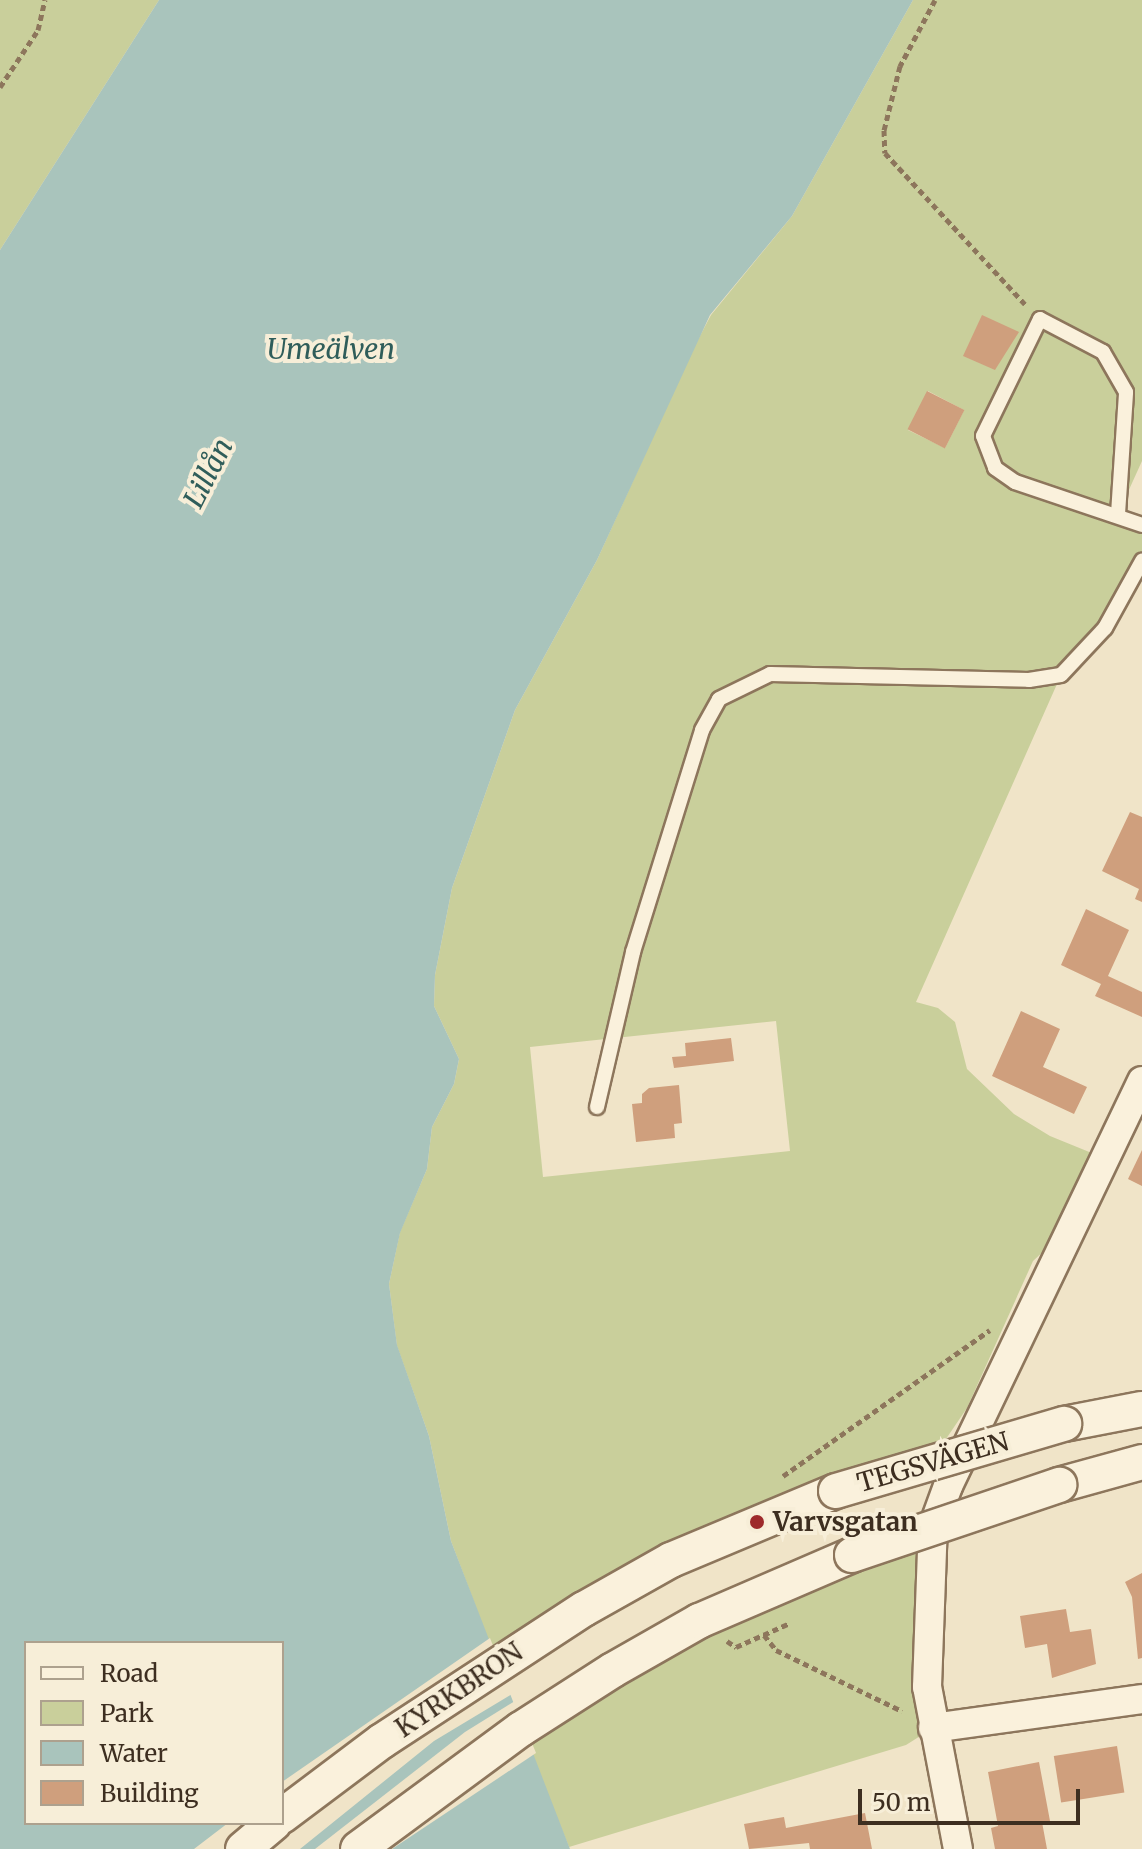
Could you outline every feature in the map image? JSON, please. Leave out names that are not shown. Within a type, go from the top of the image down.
[{"type":"street","points":[[958,1849],[927,1687],[933,1527],[1142,1081]]},
{"type":"street","name":"TEGSVÄGEN","points":[[644,1576],[836,1491],[1064,1424],[1142,1409]]},
{"type":"street","points":[[358,1849],[521,1729],[699,1621],[852,1555],[1059,1485],[1142,1462]]},
{"type":"street","name":"KYRKBRON","points":[[284,1815],[497,1663],[644,1576]]},
{"type":"street","points":[[933,1728],[1142,1699]]},
{"type":"street","points":[[243,1849],[272,1825]]},
{"type":"lane","points":[[1118,514],[1126,392],[1103,352],[1040,319],[983,436],[995,468],[1015,482],[1118,514],[1142,525]]},
{"type":"lane","points":[[597,1107],[633,952],[702,730],[719,699],[770,674],[1029,680],[1061,675],[1105,628],[1142,561]]},
{"type":"path","points":[[0,87],[38,30],[45,0]]},
{"type":"path","points":[[935,0],[900,66],[884,130],[885,153],[1040,319]]},
{"type":"path","points":[[787,1474],[1001,1322]]},
{"type":"path","points":[[764,1635],[776,1650],[902,1711]]},
{"type":"green space","points":[[0,0],[159,0],[0,250]]},
{"type":"green space","points":[[913,0],[1142,0],[1142,461],[1118,514],[1142,525],[1142,561],[1105,628],[1061,675],[916,1002],[938,1008],[955,1022],[967,1069],[1014,1114],[1050,1136],[1104,1158],[1077,1220],[1033,1261],[967,1408],[931,1461],[836,1491],[497,1663],[451,1541],[429,1436],[397,1346],[389,1284],[400,1232],[427,1169],[432,1127],[454,1084],[459,1059],[434,1006],[435,975],[452,888],[515,710],[597,560],[692,351],[711,315],[792,216]],"holes":[[[928,391],[964,410],[945,448],[908,430]],[[776,1021],[790,1151],[543,1177],[530,1047]]]},
{"type":"green space","points":[[937,1522],[933,1728],[906,1745],[569,1847],[521,1729],[699,1621]]},
{"type":"water","name":"Umeälven","points":[[159,0],[913,0],[792,216],[710,315],[597,560],[515,710],[452,888],[435,975],[434,1006],[459,1059],[454,1084],[432,1127],[427,1169],[400,1233],[389,1284],[397,1345],[429,1436],[451,1541],[570,1849],[0,1849],[0,250]]},
{"type":"pier","points":[[490,1638],[512,1694],[434,1741],[300,1849],[194,1849],[225,1825],[284,1825],[284,1781]]},
{"type":"pier","points":[[515,1701],[536,1753],[392,1849],[315,1849],[465,1732]]},
{"type":"building","points":[[982,315],[1019,332],[995,370],[963,356]]},
{"type":"building","points":[[927,391],[964,410],[945,448],[907,429]]},
{"type":"building","points":[[1130,812],[1142,817],[1142,902],[1135,899],[1139,889],[1102,871]]},
{"type":"building","points":[[1086,909],[1129,930],[1108,976],[1142,992],[1142,1017],[1095,996],[1101,984],[1061,965]]},
{"type":"building","points":[[1021,1011],[1060,1029],[1043,1067],[1087,1087],[1074,1114],[992,1076]]},
{"type":"building","points":[[731,1038],[734,1061],[674,1068],[672,1057],[686,1056],[685,1043]]},
{"type":"building","points":[[679,1085],[682,1123],[674,1124],[675,1138],[636,1142],[632,1104],[642,1103],[642,1094],[649,1088]]},
{"type":"building","points":[[1142,1150],[1142,1186],[1128,1179]]},
{"type":"building","points":[[1142,1573],[1142,1658],[1138,1659],[1132,1597],[1125,1582]]},
{"type":"building","points":[[1066,1609],[1070,1632],[1091,1629],[1096,1664],[1052,1678],[1047,1644],[1025,1648],[1020,1616]]},
{"type":"building","points":[[1117,1746],[1124,1792],[1061,1802],[1054,1756]]},
{"type":"building","points":[[1039,1762],[1050,1821],[1042,1822],[1047,1849],[995,1849],[991,1828],[998,1826],[988,1772]]},
{"type":"building","points":[[865,1813],[872,1849],[810,1849],[809,1843],[749,1849],[744,1824],[784,1817],[786,1828]]},
{"type":"place","name":"Varvsgatan","points":[[757,1522]]},
{"type":"water label","name":"Lillån","points":[[208,473]]}]
